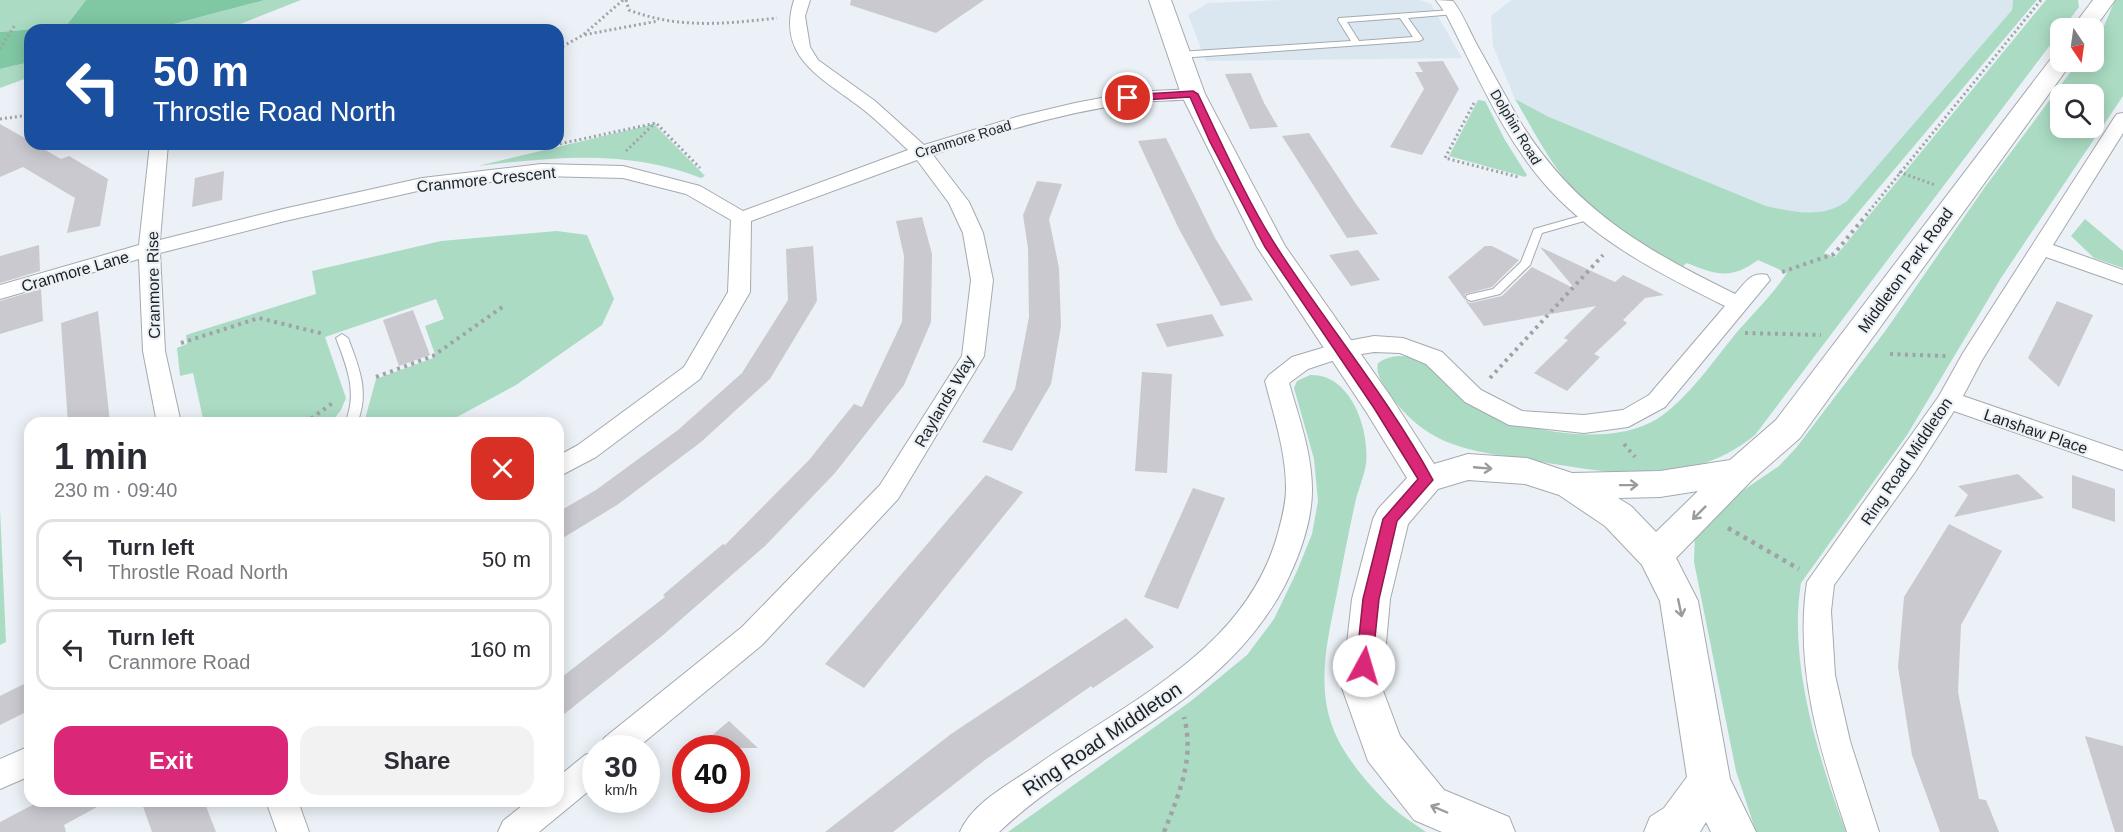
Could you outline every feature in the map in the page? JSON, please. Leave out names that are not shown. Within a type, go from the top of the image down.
[{"type":"street","points":[[1160,0],[1193,94],[1271,247],[1342,350],[1426,480]]},
{"type":"street","points":[[2085,16],[2104,0]]},
{"type":"street","name":"Dolphin Road","points":[[1448,6],[1527,151],[1555,187],[1587,217],[1617,239],[1671,271],[1738,304]]},
{"type":"street","name":"Raylands Way","points":[[631,735],[752,636],[889,492],[973,356],[982,280],[973,233],[959,202],[921,152],[869,105],[812,63],[802,47],[800,8]]},
{"type":"street","name":"Middleton Park Road","points":[[1656,555],[1740,471],[1788,429],[2053,72]]},
{"type":"street","name":"Cranmore Road","points":[[741,218],[921,152],[997,128],[1071,108],[1128,98],[1193,94]]},
{"type":"street","name":"Ring Road Middleton","points":[[1863,832],[1844,774],[1827,704],[1816,639],[1817,597],[1821,582],[1906,465],[1949,400],[1967,366],[2123,118]]},
{"type":"street","name":"Cranmore Rise","points":[[157,150],[149,249],[154,351],[168,417]]},
{"type":"street","name":"Cranmore Crescent","points":[[149,249],[283,215],[422,184],[541,170],[623,172],[693,190],[741,218]]},
{"type":"street","points":[[564,464],[692,373],[739,292],[741,218]]},
{"type":"street","points":[[2041,248],[2123,277]]},
{"type":"street","name":"Cranmore Lane","points":[[0,292],[149,249]]},
{"type":"street","points":[[1342,350],[1374,344],[1404,346],[1434,358],[1473,396],[1518,419],[1584,424],[1628,418],[1657,401],[1759,280]]},
{"type":"street","name":"Ring Road Middleton","points":[[976,832],[1010,802],[1175,691],[1228,647],[1265,600],[1288,550],[1298,505],[1297,460],[1277,381],[1300,363],[1342,350]]},
{"type":"street","name":"Lanshaw Place","points":[[1949,400],[2123,461]]},
{"type":"street","points":[[1493,832],[1430,805],[1383,747],[1362,688],[1371,599],[1391,519],[1426,480],[1468,467],[1527,471],[1571,486],[1618,516],[1656,555],[1679,601],[1709,782],[1734,832]]},
{"type":"street","points":[[1571,486],[1660,484],[1740,471]]},
{"type":"street","points":[[0,775],[24,763]]},
{"type":"street","points":[[564,791],[582,776]]},
{"type":"street","points":[[1666,832],[1680,823],[1709,782]]},
{"type":"street","points":[[284,807],[293,832]]},
{"type":"street","points":[[514,832],[545,807]]},
{"type":"lane","points":[[1356,43],[1342,20],[1402,15],[1448,6]]},
{"type":"lane","points":[[1179,55],[1419,39],[1402,15]]},
{"type":"lane","points":[[1471,297],[1496,292],[1526,263],[1538,231],[1587,217]]},
{"type":"lane","points":[[342,338],[359,384],[355,417]]},
{"type":"path","points":[[564,46],[583,35],[624,0],[628,10],[659,21],[690,24],[734,24],[800,8]]},
{"type":"path","points":[[1759,280],[1834,254],[2041,0]]},
{"type":"path","points":[[583,35],[659,21]]},
{"type":"path","points":[[0,49],[15,25]]},
{"type":"path","points":[[1487,78],[1445,158],[1555,187]]},
{"type":"path","points":[[0,119],[24,116]]},
{"type":"path","points":[[605,171],[656,123]]},
{"type":"path","points":[[1899,172],[1960,194]]},
{"type":"path","points":[[1473,396],[1617,239]]},
{"type":"path","points":[[313,417],[359,384],[433,356],[505,305]]},
{"type":"path","points":[[154,351],[259,318],[342,338]]},
{"type":"path","points":[[1722,322],[1746,334],[1823,335],[1850,346]]},
{"type":"path","points":[[1890,354],[1943,355],[1967,366]]},
{"type":"path","points":[[1164,832],[1187,770],[1188,726],[1175,691]]},
{"type":"shaded area","points":[[1282,0],[1419,0],[1431,4],[1462,58],[1206,61],[1188,15],[1208,3]]},
{"type":"shaded area","points":[[1511,0],[2013,0],[2012,10],[1847,201],[1835,210],[1817,213],[1793,212],[1766,206],[1549,117],[1515,99],[1493,46],[1491,16]]},
{"type":"green space","points":[[0,0],[86,0],[68,24],[24,24],[24,30],[0,32]]},
{"type":"green space","points":[[86,0],[265,0],[174,24],[68,24]]},
{"type":"green space","points":[[265,0],[301,0],[240,24],[174,24]]},
{"type":"green space","points":[[2013,0],[2037,0],[1824,253],[1835,257],[2046,0],[2078,0],[2079,7],[2071,18],[2050,18],[2050,45],[1755,435],[1730,452],[1704,463],[1677,470],[1650,473],[1593,470],[1493,454],[1455,445],[1422,428],[1406,414],[1383,384],[1377,368],[1378,363],[1388,358],[1404,356],[1426,365],[1457,395],[1501,418],[1555,432],[1610,434],[1635,429],[1657,419],[1679,401],[1700,379],[1787,273],[1758,260],[1740,271],[1723,274],[1687,263],[1683,266],[1634,239],[1589,205],[1564,178],[1544,150],[1515,99],[1549,117],[1766,206],[1797,212],[1818,212],[1837,207],[1847,201],[2012,10]]},
{"type":"green space","points":[[2115,0],[2123,0],[2123,96],[2104,124],[2104,84],[2062,84],[2071,72],[2104,72],[2104,26]]},
{"type":"green space","points":[[24,30],[24,63],[0,69],[0,32]]},
{"type":"green space","points":[[24,63],[24,79],[0,88],[0,69]]},
{"type":"green space","points":[[1478,100],[1485,101],[1505,140],[1527,175],[1525,177],[1449,156]]},
{"type":"green space","points":[[2050,100],[2050,138],[2095,138],[2001,278],[1907,435],[1801,583],[1798,613],[1802,677],[1825,773],[1846,832],[1756,832],[1736,771],[1694,562],[1695,531],[1726,502],[1779,466],[1796,448],[1886,330],[1985,187]]},
{"type":"green space","points":[[654,124],[705,176],[701,178],[674,169],[619,159],[563,158],[478,166],[545,150],[564,150],[564,145]]},
{"type":"green space","points":[[2085,219],[2123,251],[2123,268],[2094,258],[2071,236]]},
{"type":"green space","points":[[557,231],[587,235],[614,299],[602,325],[516,385],[457,417],[366,417],[376,379],[436,357],[425,326],[444,319],[436,299],[325,337],[346,398],[336,417],[203,417],[193,373],[180,376],[177,348],[187,344],[186,335],[316,294],[312,271],[441,241]]},
{"type":"green space","points":[[1310,375],[1324,377],[1337,383],[1347,393],[1361,420],[1366,450],[1366,464],[1353,511],[1327,644],[1324,678],[1328,712],[1343,749],[1367,782],[1397,811],[1426,832],[1008,832],[1191,701],[1247,655],[1274,619],[1312,534],[1318,501],[1314,459],[1294,388],[1297,381]]},
{"type":"green space","points":[[0,509],[6,642],[0,645]]},
{"type":"building","points":[[851,0],[984,0],[936,33],[850,5]]},
{"type":"building","points":[[1443,61],[1459,89],[1422,155],[1390,147],[1424,89],[1415,72],[1423,72],[1417,62]]},
{"type":"building","points":[[1251,73],[1278,127],[1250,129],[1225,74]]},
{"type":"building","points":[[0,124],[24,138],[24,150],[45,150],[61,159],[69,156],[108,179],[100,226],[67,233],[75,198],[23,167],[0,177]]},
{"type":"building","points":[[1309,133],[1378,234],[1347,238],[1282,136]]},
{"type":"building","points":[[1166,138],[1215,238],[1253,300],[1221,306],[1178,227],[1138,141]]},
{"type":"building","points":[[224,171],[222,200],[192,207],[195,178]]},
{"type":"building","points":[[1037,181],[1062,184],[1049,219],[1059,268],[1061,326],[1051,384],[1012,451],[982,442],[1015,389],[1029,317],[1028,248],[1023,215]]},
{"type":"building","points":[[922,217],[932,254],[931,322],[904,385],[835,473],[765,546],[662,636],[564,714],[564,675],[665,597],[663,595],[723,544],[725,545],[809,460],[854,404],[862,407],[902,322],[904,256],[896,221]]},
{"type":"building","points":[[39,245],[40,271],[0,283],[0,256]]},
{"type":"building","points":[[813,246],[817,301],[770,379],[701,442],[617,505],[564,537],[564,509],[596,490],[678,430],[742,373],[788,300],[786,249]]},
{"type":"building","points":[[1485,246],[1492,246],[1519,260],[1492,287],[1465,294],[1465,300],[1470,303],[1502,296],[1532,267],[1575,289],[1540,247],[1615,282],[1623,275],[1664,295],[1645,298],[1623,320],[1627,323],[1594,354],[1600,357],[1567,391],[1534,373],[1568,340],[1564,338],[1596,306],[1484,326],[1448,277]]},
{"type":"building","points":[[1358,250],[1380,280],[1351,286],[1329,255]]},
{"type":"building","points":[[41,289],[43,321],[0,334],[0,301]]},
{"type":"building","points":[[2057,301],[2093,315],[2059,387],[2028,358]]},
{"type":"building","points":[[413,310],[430,355],[399,366],[383,320]]},
{"type":"building","points":[[98,311],[109,417],[68,417],[61,323]]},
{"type":"building","points":[[1212,314],[1224,336],[1167,347],[1156,324]]},
{"type":"building","points":[[1142,372],[1172,374],[1167,473],[1135,471]]},
{"type":"building","points":[[2018,474],[2044,498],[1954,517],[1968,495],[1958,486]]},
{"type":"building","points":[[986,475],[1023,492],[864,688],[825,664]]},
{"type":"building","points":[[2072,475],[2115,489],[2115,522],[2072,508]]},
{"type":"building","points":[[1193,488],[1225,498],[1178,609],[1144,597]]},
{"type":"building","points":[[1949,524],[2002,551],[1961,625],[1958,692],[1979,799],[1986,800],[1999,832],[1940,832],[1912,755],[1898,667],[1904,597]]},
{"type":"building","points":[[1126,618],[1154,647],[1093,688],[1091,686],[985,760],[893,832],[825,832],[951,734]]},
{"type":"building","points":[[24,684],[24,713],[0,725],[0,696]]},
{"type":"building","points":[[729,721],[744,735],[712,735]]},
{"type":"building","points":[[2085,736],[2123,746],[2123,832],[2115,832]]},
{"type":"building","points":[[750,741],[758,748],[750,748]]},
{"type":"building","points":[[29,807],[97,807],[64,825],[66,832],[0,832],[0,822]]},
{"type":"building","points":[[143,807],[206,807],[216,832],[152,832]]},
{"type":"route","points":[[1128,98],[1193,94],[1271,247],[1379,405],[1426,480],[1391,519],[1371,599],[1364,666]]}]
